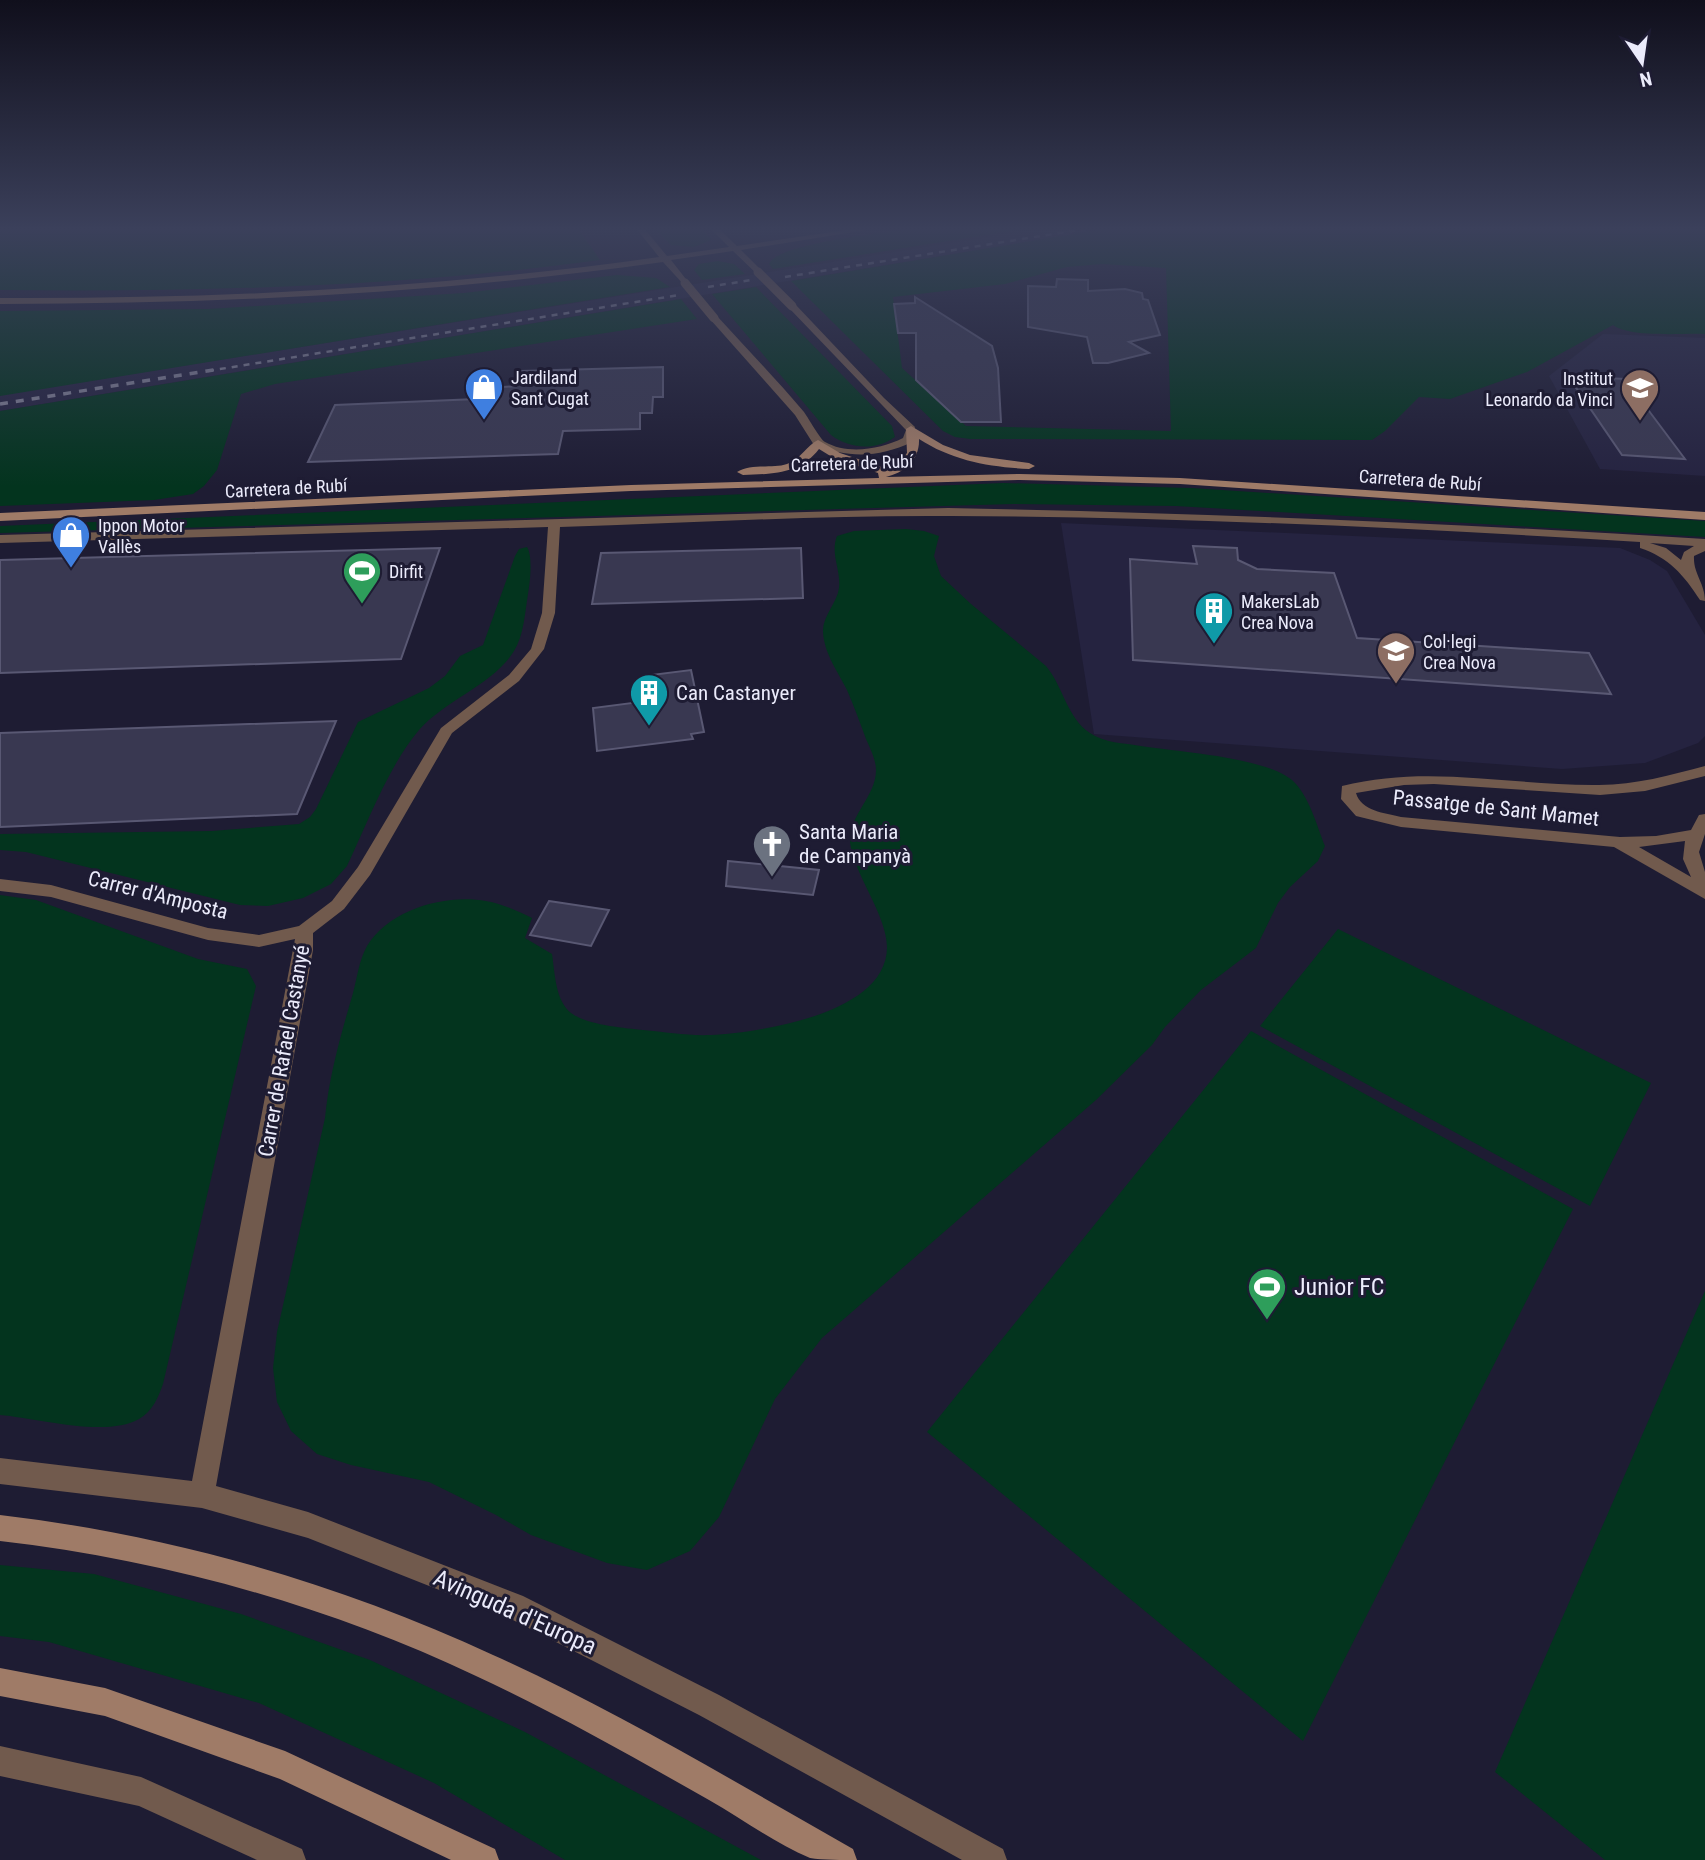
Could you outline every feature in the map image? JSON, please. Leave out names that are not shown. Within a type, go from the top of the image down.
[{"type":"main road","points":[[865,480],[890,473],[909,462],[915,450],[911,429]]},
{"type":"main road","points":[[911,429],[950,454],[978,462],[1071,471],[1098,477]]},
{"type":"main road","points":[[604,489],[685,477],[781,470],[796,466],[807,458],[818,443],[836,455],[890,473],[929,478]]},
{"type":"main road","name":"Carretera de Rubí","points":[[0,517],[604,489],[929,478],[1098,477],[1705,516]]},
{"type":"main road","points":[[0,1528],[39,1531],[189,1559],[345,1610],[410,1635],[475,1661],[637,1742],[842,1860]]},
{"type":"main road","points":[[0,1682],[105,1702],[285,1766],[484,1860]]},
{"type":"street","points":[[711,314],[799,413],[811,428],[818,443],[845,452],[883,450],[908,440],[911,429],[799,314]]},
{"type":"street","name":"Carretera de Rubí","points":[[0,539],[1002,512],[1439,526],[1705,545]]},
{"type":"street","name":"Carrer de Rafael Castanyé","points":[[202,1495],[304,950],[304,931],[338,905],[364,871],[446,731],[460,715],[515,677],[534,653],[543,638],[547,615],[554,524]]},
{"type":"street","points":[[1617,538],[1662,551],[1687,570],[1705,597]]},
{"type":"street","points":[[1687,570],[1688,555],[1705,545]]},
{"type":"street","name":"Passatge de Sant Mamet","points":[[1705,771],[1654,786],[1623,789],[1586,790],[1394,780],[1348,790],[1349,799],[1363,812],[1401,822],[1618,842],[1705,893]]},
{"type":"street","points":[[1618,842],[1656,841],[1701,826]]},
{"type":"street","points":[[1701,826],[1690,849],[1691,860],[1705,886]]},
{"type":"street","name":"Carrer d'Amposta","points":[[0,885],[51,891],[208,934],[259,941],[304,931]]},
{"type":"street","name":"Avinguda d'Europa","points":[[0,1471],[202,1495],[308,1525],[513,1606],[709,1705],[992,1860]]},
{"type":"street","points":[[0,1761],[141,1792],[291,1860]]},
{"type":"shaded area","points":[[508,314],[590,314],[0,411],[0,395]]},
{"type":"shaded area","name":"Institut Leonardo da Vinci","points":[[1603,334],[1705,338],[1705,476],[1600,469],[1549,376]]},
{"type":"shaded area","name":"Col·legi Crea Nova","points":[[1061,523],[1620,548],[1650,560],[1667,571],[1705,635],[1705,736],[1698,743],[1645,763],[1562,769],[1094,734]]},
{"type":"green space","points":[[0,314],[505,314],[0,396]]},
{"type":"green space","points":[[591,314],[693,314],[697,319],[275,384],[241,394],[217,470],[204,486],[193,494],[154,500],[0,506],[0,411]]},
{"type":"green space","points":[[729,314],[782,314],[892,426],[895,437],[879,445],[863,446],[846,443],[831,435]]},
{"type":"green space","points":[[824,314],[895,314],[902,368],[966,426],[1171,431],[1167,314],[1705,314],[1705,334],[1632,332],[1613,325],[1527,372],[1450,399],[1419,397],[1385,431],[1372,440],[970,439],[955,437],[943,431]]},
{"type":"green space","points":[[1003,483],[1191,488],[1705,521],[1705,537],[1176,506],[1013,504],[0,533],[0,526]]},
{"type":"green space","points":[[906,529],[939,536],[934,556],[941,576],[1046,666],[1070,710],[1090,733],[1114,742],[1245,761],[1283,774],[1295,783],[1309,805],[1325,846],[1318,861],[1290,887],[1278,903],[1256,948],[1201,990],[1165,1027],[1152,1045],[1096,1100],[822,1338],[775,1399],[719,1517],[690,1551],[647,1570],[607,1563],[531,1535],[429,1482],[351,1465],[317,1454],[291,1431],[277,1402],[273,1368],[277,1332],[325,1118],[332,1071],[360,963],[367,946],[390,922],[420,907],[436,902],[470,899],[498,904],[532,918],[525,938],[552,954],[559,994],[571,1013],[606,1025],[685,1034],[733,1033],[789,1024],[818,1015],[867,989],[881,970],[887,947],[882,923],[855,860],[850,837],[852,827],[875,780],[876,766],[850,696],[829,655],[823,626],[839,588],[835,549],[837,536],[854,531]]},
{"type":"green space","points":[[527,547],[530,583],[522,631],[514,651],[505,663],[482,683],[430,719],[408,744],[388,777],[347,866],[331,884],[303,898],[268,906],[240,905],[26,852],[0,850],[0,834],[212,831],[299,824],[316,809],[358,722],[429,688],[445,676],[460,656],[483,645],[515,556],[519,549]]},
{"type":"green space","points":[[0,895],[36,900],[198,959],[247,969],[256,986],[163,1384],[148,1413],[125,1424],[90,1427],[0,1415]]},
{"type":"green space","points":[[1338,929],[1651,1083],[1590,1206],[1260,1026]]},
{"type":"green space","name":"Junior FC","points":[[1251,1031],[1573,1209],[1303,1741],[927,1432]]},
{"type":"green space","points":[[1705,1291],[1705,1860],[1605,1860],[1495,1772]]},
{"type":"green space","points":[[0,1565],[94,1574],[241,1614],[370,1660],[525,1732],[761,1860],[565,1860],[434,1783],[259,1703],[49,1642],[0,1636]]},
{"type":"building","points":[[895,314],[941,314],[992,346],[998,368],[1001,422],[961,422],[916,380],[916,333],[898,333]]},
{"type":"building","points":[[1028,314],[1153,314],[1160,335],[1129,342],[1149,353],[1108,363],[1093,363],[1087,337],[1028,327]]},
{"type":"building","name":"Jardiland Sant Cugat","points":[[663,367],[663,397],[653,397],[652,413],[640,413],[640,429],[563,431],[558,454],[308,462],[335,405],[500,398],[503,387],[517,386],[521,371]]},
{"type":"building","points":[[1568,376],[1625,379],[1685,459],[1622,455]]},
{"type":"building","points":[[1193,546],[1237,548],[1238,560],[1257,569],[1334,573],[1357,638],[1589,653],[1611,694],[1133,660],[1130,559],[1197,564]]},
{"type":"building","points":[[440,548],[401,659],[0,673],[0,560]]},
{"type":"building","points":[[801,548],[803,598],[592,604],[601,553]]},
{"type":"building","name":"Can Castanyer","points":[[691,670],[704,732],[691,734],[693,739],[597,751],[593,708],[648,701],[647,695],[655,694],[651,675]]},
{"type":"building","points":[[336,721],[297,814],[0,827],[0,733]]},
{"type":"building","name":"Santa Maria de Campanyà","points":[[728,861],[819,870],[813,895],[726,886]]},
{"type":"building","points":[[549,901],[609,910],[591,946],[530,935]]},
{"type":"railway","points":[[208,371],[562,314]]},
{"type":"railway","points":[[0,404],[219,369]]},
{"type":"place","name":"Jardiland Sant Cugat","points":[[484,421]]},
{"type":"place","name":"Institut Leonardo da Vinci","points":[[1640,422]]},
{"type":"place","name":"Ippon Motor Vallès","points":[[71,569]]},
{"type":"place","name":"Dirfit","points":[[362,605]]},
{"type":"place","name":"MakersLab Crea Nova","points":[[1214,645]]},
{"type":"place","name":"Col·legi Crea Nova","points":[[1396,685]]},
{"type":"place","name":"Can Castanyer","points":[[649,727]]},
{"type":"place","name":"Santa Maria de Campanyà","points":[[772,878]]},
{"type":"place","name":"Junior FC","points":[[1267,1321]]}]
